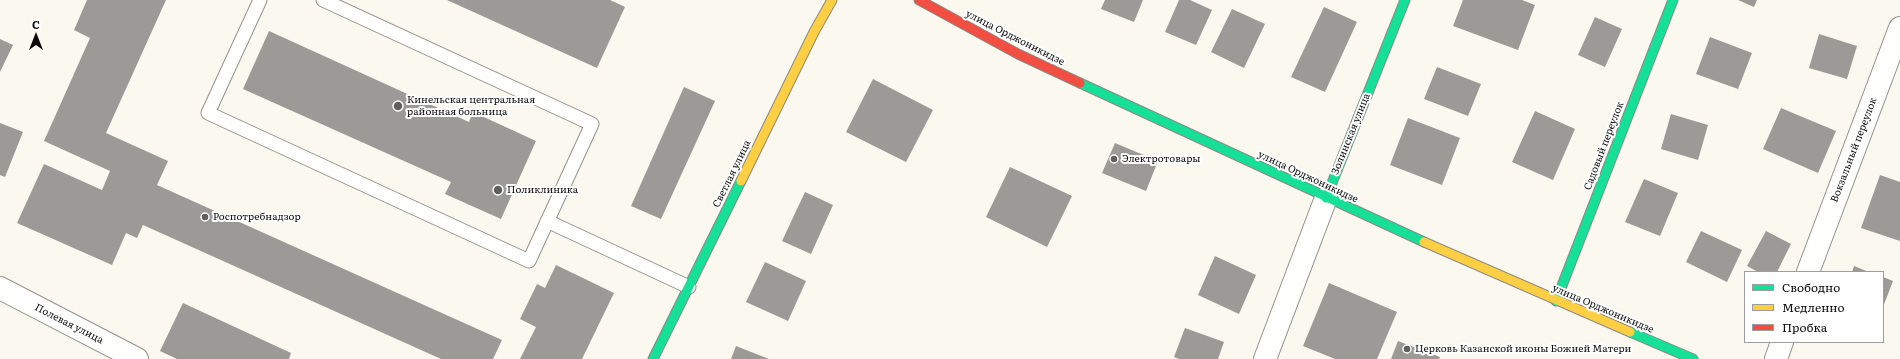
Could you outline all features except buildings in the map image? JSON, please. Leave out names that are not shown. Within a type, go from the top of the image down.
[{"type":"main road","name":"Светлая улица","points":[[653,359],[814,32],[832,0]]},
{"type":"main road","name":"улица Орджоникидзе","points":[[920,0],[1018,54],[1326,198],[1556,301],[1693,359]]},
{"type":"main road","name":"Золинская улица","points":[[1326,198],[1405,0]]},
{"type":"main road","name":"Садовый переулок","points":[[1556,301],[1673,0]]},
{"type":"street","name":"Вокзальный переулок","points":[[1808,271],[1900,28]]},
{"type":"street","name":"Золинская улица","points":[[1265,359],[1326,198]]},
{"type":"street","name":"Полевая улица","points":[[0,288],[137,359]]},
{"type":"street","points":[[1776,359],[1782,343]]},
{"type":"lane","points":[[260,0],[208,113],[528,261],[592,124],[323,0]]},
{"type":"lane","points":[[547,221],[689,287]]},
{"type":"traffic: fast","points":[[1326,198],[1405,0]]},
{"type":"traffic: fast","points":[[1556,301],[1673,0]]},
{"type":"traffic: fast","points":[[1080,83],[1424,242]]},
{"type":"traffic: fast","points":[[653,359],[741,181]]},
{"type":"traffic: fast","points":[[1630,332],[1693,359]]},
{"type":"traffic: slow","points":[[741,181],[814,32],[832,0]]},
{"type":"traffic: slow","points":[[1424,242],[1630,332]]},
{"type":"traffic: jam","points":[[919,0],[1018,54],[1080,83]]},
{"type":"place","name":"Кинельская центральная районная больница","points":[[398,106]]},
{"type":"place","name":"Электротовары","points":[[1114,159]]},
{"type":"place","name":"Поликлиника","points":[[498,190]]},
{"type":"place","name":"Роспотребнадзор","points":[[205,217]]},
{"type":"place","name":"Церковь Казанской иконы Божией Матери","points":[[1407,349]]}]
